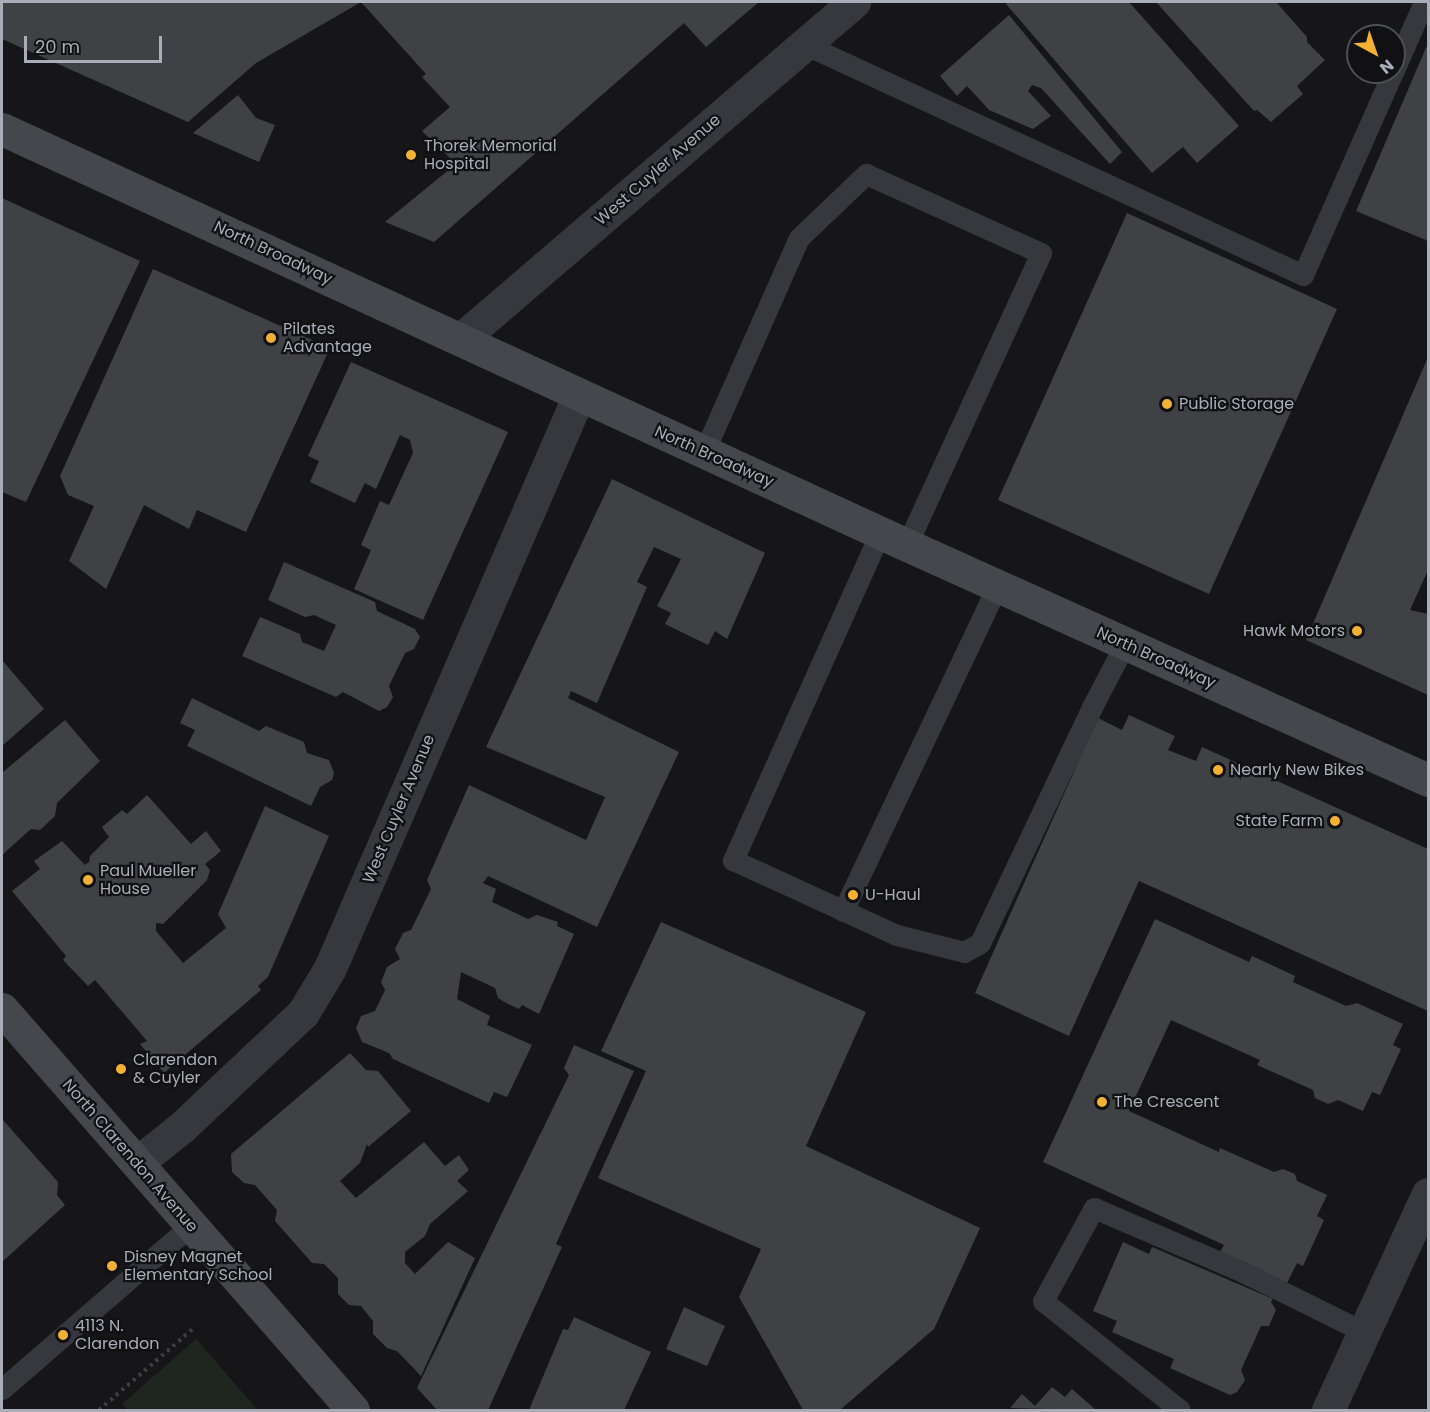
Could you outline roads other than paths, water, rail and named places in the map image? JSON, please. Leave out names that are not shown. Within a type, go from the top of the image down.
[{"type":"main road","name":"North Broadway","points":[[2,129],[893,539],[1428,780]]},
{"type":"main road","name":"North Clarendon Avenue","points":[[2,1009],[353,1410]]},
{"type":"street","name":"West Cuyler Avenue","points":[[461,339],[854,2]]},
{"type":"street","name":"West Cuyler Avenue","points":[[136,1163],[183,1126],[303,1013],[330,968],[579,395]]},
{"type":"street","points":[[1328,1410],[1428,1194]]},
{"type":"lane","points":[[1406,43],[1424,2]]},
{"type":"lane","points":[[804,44],[1303,275],[1388,84]]},
{"type":"lane","points":[[704,452],[799,238],[866,174],[1041,253],[893,539],[733,860],[897,936],[964,952],[980,943],[1092,706],[1125,644]]},
{"type":"lane","points":[[843,911],[997,586]]},
{"type":"lane","points":[[1180,1410],[1043,1301],[1094,1208],[1240,1271],[1364,1332]]},
{"type":"lane","points":[[2,1389],[191,1225]]},
{"type":"place","name":"Thorek Memorial Hospital","points":[[411,155]]},
{"type":"place","name":"Pilates Advantage","points":[[271,338]]},
{"type":"place","name":"Public Storage","points":[[1167,404]]},
{"type":"place","name":"Hawk Motors","points":[[1357,631]]},
{"type":"place","name":"Nearly New Bikes","points":[[1218,770]]},
{"type":"place","name":"State Farm","points":[[1335,821]]},
{"type":"place","name":"Paul Mueller House","points":[[88,880]]},
{"type":"place","name":"U-Haul","points":[[853,895]]},
{"type":"place","name":"Clarendon & Cuyler","points":[[121,1069]]},
{"type":"place","name":"The Crescent","points":[[1102,1102]]},
{"type":"place","name":"Disney Magnet Elementary School","points":[[112,1266]]},
{"type":"place","name":"4113 N. Clarendon","points":[[63,1335]]}]
